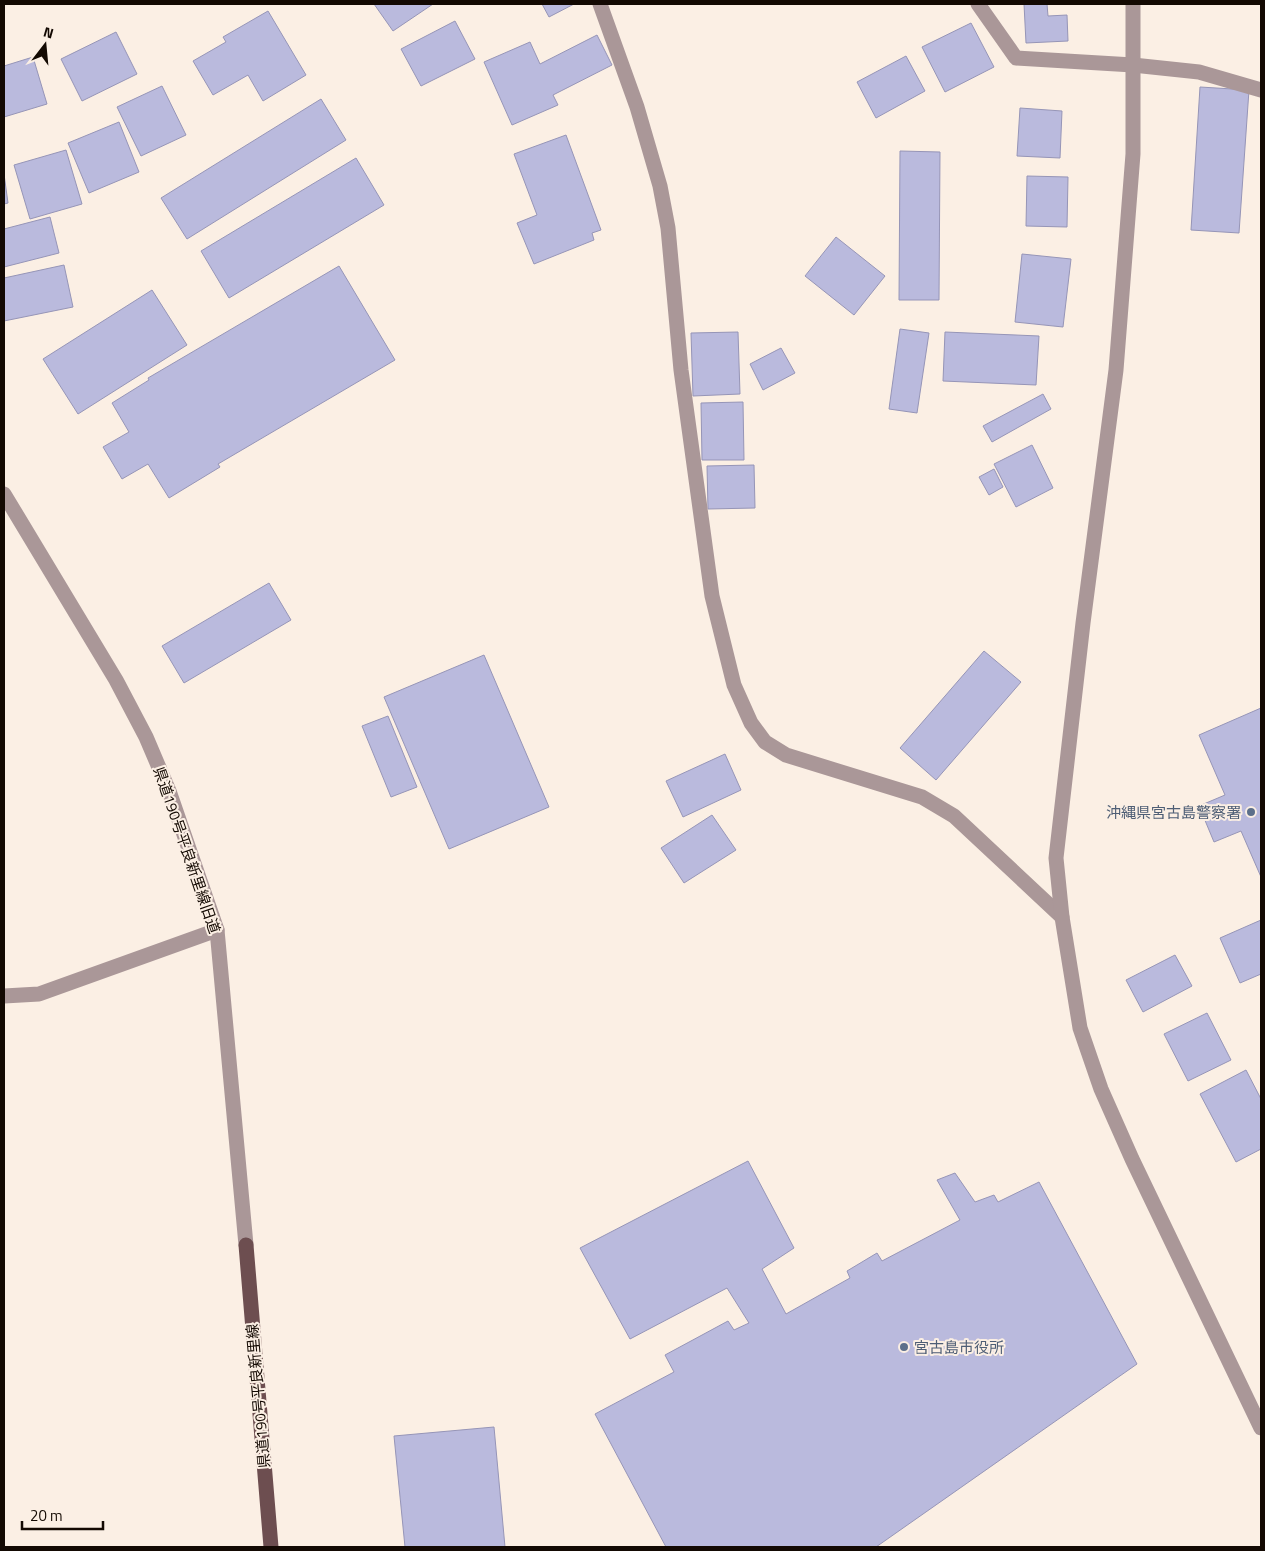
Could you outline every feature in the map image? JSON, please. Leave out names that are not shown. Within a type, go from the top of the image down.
[{"type":"main road","name":"県道190号平良新里線","points":[[246,1245],[271,1547]]},
{"type":"street","points":[[600,4],[637,107],[660,186],[668,228],[682,370],[712,596],[734,685],[751,723],[765,742],[786,755],[922,797],[954,816],[1062,917]]},
{"type":"street","points":[[978,4],[1016,58],[1133,65],[1199,72],[1261,90]]},
{"type":"street","points":[[1133,4],[1133,154],[1116,370],[1083,623],[1056,858],[1062,917],[1080,1028],[1101,1089],[1132,1159],[1261,1428]]},
{"type":"street","name":"県道190号平良新里線旧道","points":[[4,494],[116,680],[146,737],[170,791],[217,930],[246,1245]]},
{"type":"street","points":[[4,996],[39,994],[217,930]]},
{"type":"building","points":[[374,4],[433,4],[393,31]]},
{"type":"building","points":[[542,4],[574,4],[549,17]]},
{"type":"building","points":[[1024,4],[1047,4],[1048,16],[1067,15],[1068,41],[1026,43]]},
{"type":"building","points":[[268,11],[306,75],[263,101],[248,75],[213,95],[193,61],[226,42],[223,37]]},
{"type":"building","points":[[455,21],[475,59],[421,86],[401,49]]},
{"type":"building","points":[[971,23],[994,67],[945,92],[922,47]]},
{"type":"building","points":[[116,32],[137,74],[82,101],[61,59]]},
{"type":"building","points":[[597,35],[612,65],[553,95],[558,105],[512,125],[484,62],[530,42],[540,64]]},
{"type":"building","points":[[906,56],[925,91],[876,118],[857,82]]},
{"type":"building","points":[[33,57],[47,104],[4,117],[4,66]]},
{"type":"building","points":[[162,86],[186,135],[141,156],[117,107]]},
{"type":"building","points":[[1200,87],[1249,90],[1239,233],[1191,230]]},
{"type":"building","points":[[321,99],[346,140],[187,239],[161,198]]},
{"type":"building","points":[[1020,108],[1062,111],[1060,158],[1017,156]]},
{"type":"building","points":[[119,122],[139,172],[89,193],[68,143]]},
{"type":"building","points":[[566,135],[601,230],[592,233],[594,240],[534,264],[517,223],[537,215],[514,154]]},
{"type":"building","points":[[66,150],[82,204],[30,219],[14,165]]},
{"type":"building","points":[[900,151],[940,152],[939,300],[899,300]]},
{"type":"building","points":[[356,158],[384,205],[229,298],[201,251]]},
{"type":"building","points":[[4,174],[8,203],[4,204]]},
{"type":"building","points":[[1027,176],[1068,177],[1067,227],[1026,226]]},
{"type":"building","points":[[50,217],[59,253],[4,267],[4,229]]},
{"type":"building","points":[[836,237],[885,276],[854,315],[805,276]]},
{"type":"building","points":[[1022,254],[1071,259],[1063,327],[1015,322]]},
{"type":"building","points":[[64,265],[73,307],[4,321],[4,278]]},
{"type":"building","points":[[339,266],[395,360],[218,464],[220,467],[169,498],[148,464],[122,479],[103,447],[129,432],[112,403],[149,380],[148,378]]},
{"type":"building","points":[[152,290],[187,345],[78,414],[43,359]]},
{"type":"building","points":[[900,329],[929,333],[917,413],[889,409]]},
{"type":"building","points":[[738,332],[740,394],[693,396],[691,333]]},
{"type":"building","points":[[945,332],[1039,336],[1036,385],[943,381]]},
{"type":"building","points":[[781,348],[795,373],[763,390],[750,364]]},
{"type":"building","points":[[1043,394],[1051,409],[992,442],[983,426]]},
{"type":"building","points":[[743,402],[744,460],[702,460],[701,403]]},
{"type":"building","points":[[1032,445],[1053,488],[1016,507],[994,464]]},
{"type":"building","points":[[754,465],[755,508],[708,509],[707,466]]},
{"type":"building","points":[[994,469],[1003,487],[989,495],[979,477]]},
{"type":"building","points":[[269,583],[291,620],[184,683],[162,646]]},
{"type":"building","points":[[984,651],[1021,682],[936,780],[900,748]]},
{"type":"building","points":[[484,655],[549,807],[449,849],[384,697]]},
{"type":"building","points":[[1261,708],[1261,877],[1241,831],[1214,842],[1199,806],[1225,795],[1199,735]]},
{"type":"building","points":[[388,716],[417,787],[391,797],[362,726]]},
{"type":"building","points":[[725,754],[741,790],[683,817],[666,781]]},
{"type":"building","points":[[712,815],[736,850],[684,883],[661,848]]},
{"type":"building","points":[[1261,920],[1261,974],[1240,983],[1220,938]]},
{"type":"building","points":[[1175,955],[1192,986],[1143,1012],[1126,980]]},
{"type":"building","points":[[1207,1013],[1231,1060],[1188,1081],[1164,1034]]},
{"type":"building","points":[[1246,1070],[1261,1099],[1261,1149],[1236,1162],[1200,1094]]},
{"type":"building","name":"宮古島市役所","points":[[748,1161],[794,1248],[762,1269],[786,1314],[850,1278],[847,1271],[877,1253],[882,1261],[960,1220],[937,1180],[955,1173],[975,1202],[994,1195],[998,1202],[1039,1182],[1137,1364],[876,1547],[666,1547],[595,1414],[674,1372],[665,1355],[728,1321],[734,1330],[749,1323],[727,1288],[630,1339],[580,1248]]},
{"type":"building","points":[[494,1427],[505,1547],[405,1547],[394,1436]]},
{"type":"place","name":"沖縄県宮古島警察署","points":[[1251,812]]},
{"type":"place","name":"宮古島市役所","points":[[904,1347]]}]
